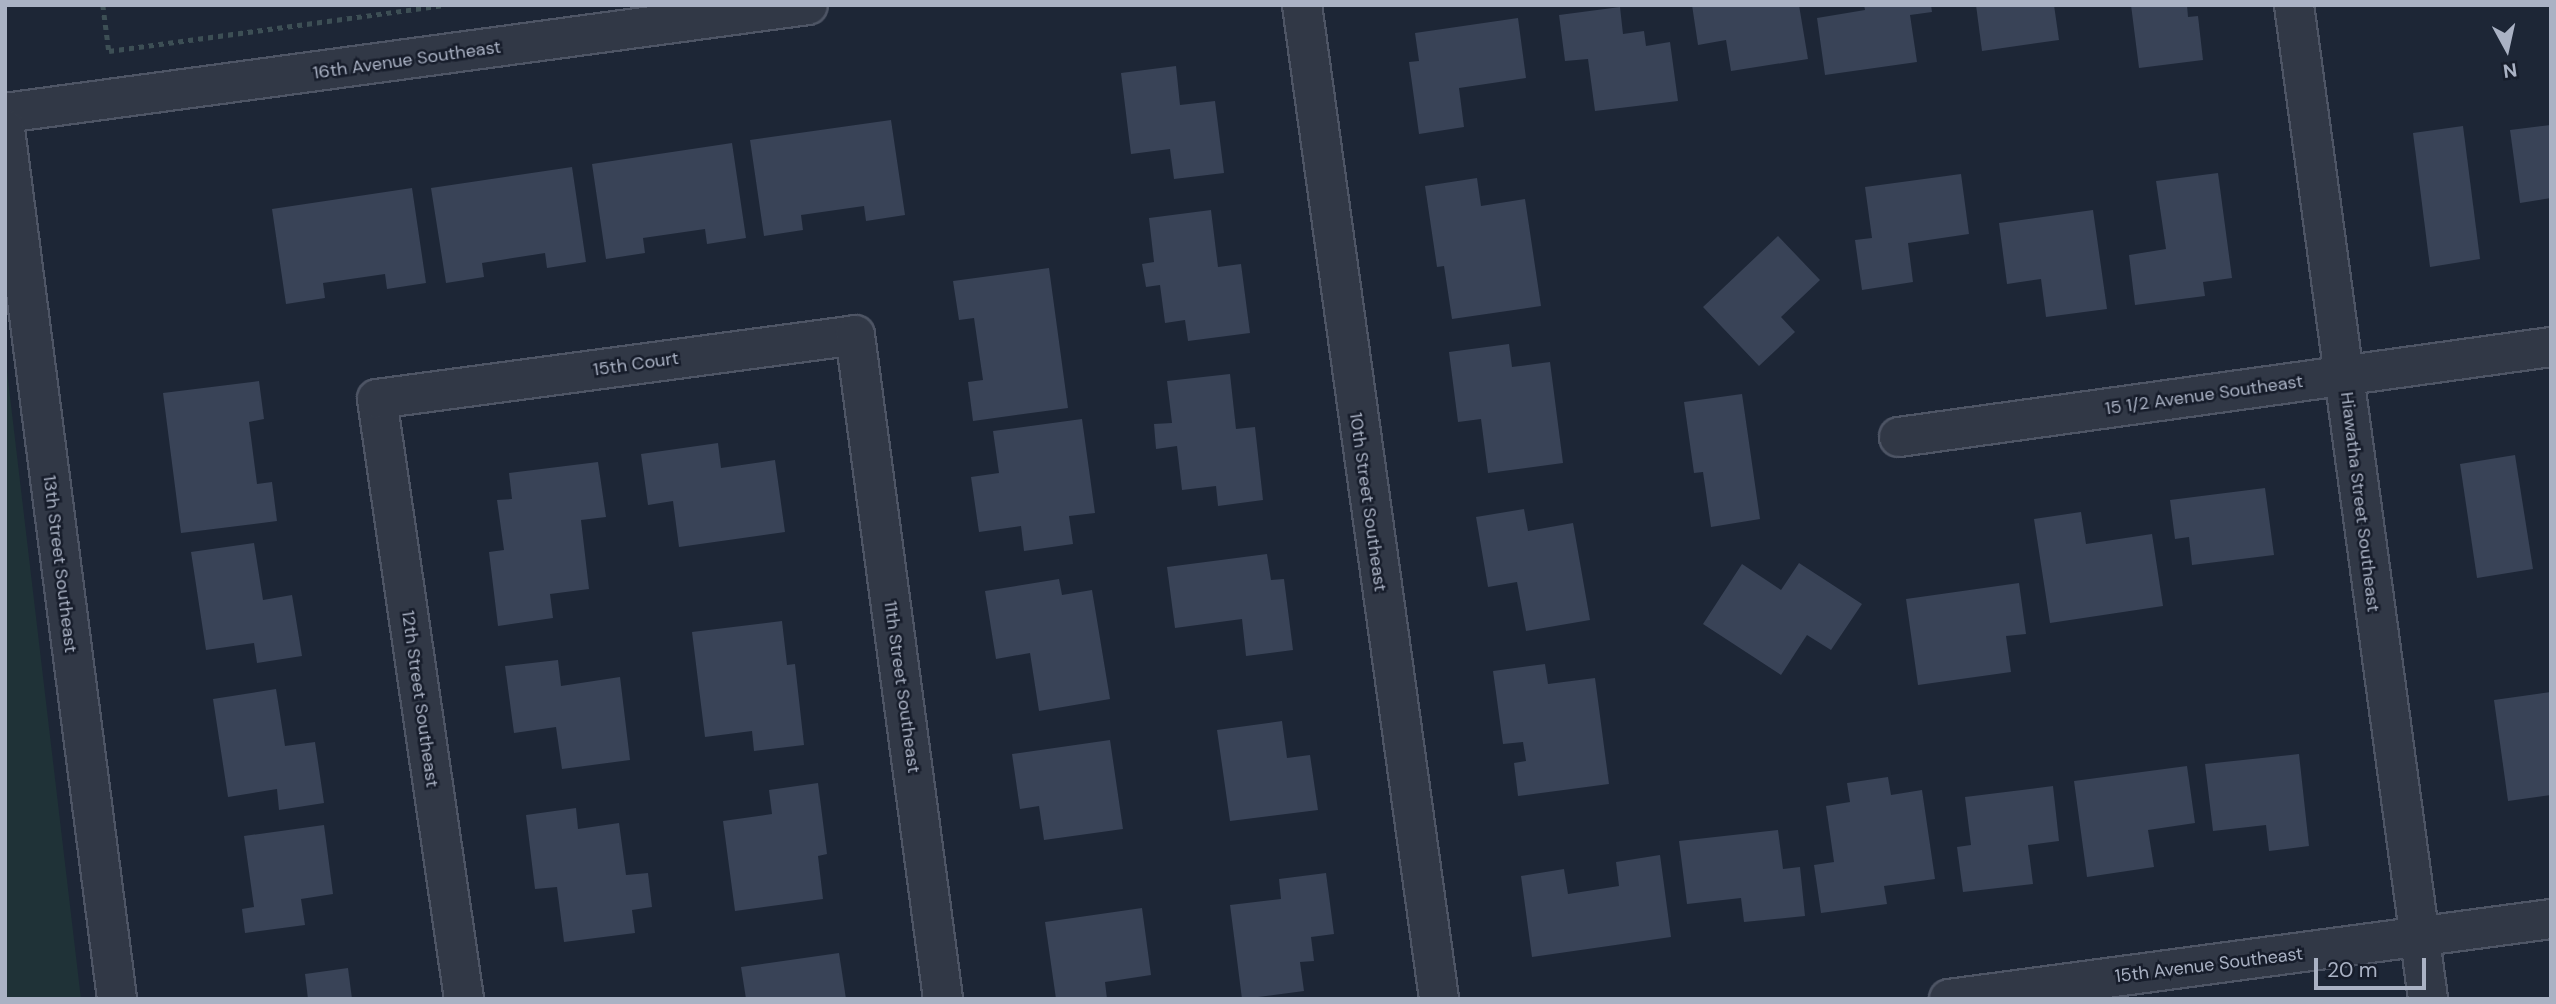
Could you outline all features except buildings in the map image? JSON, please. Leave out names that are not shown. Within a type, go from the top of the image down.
[{"type":"street","name":"16th Avenue Southeast","points":[[5,113],[599,20],[808,5]]},
{"type":"street","name":"10th Street Southeast","points":[[1302,5],[1439,999]]},
{"type":"street","name":"Hiawatha Street Southeast","points":[[2294,5],[2428,999]]},
{"type":"street","name":"13th Street Southeast","points":[[5,129],[117,999]]},
{"type":"street","name":"15th Court","points":[[377,398],[855,335],[860,375]]},
{"type":"street","name":"15 1/2 Avenue Southeast","points":[[1899,437],[2551,347]]},
{"type":"street","name":"11th Street Southeast","points":[[860,375],[943,999]]},
{"type":"street","name":"12th Street Southeast","points":[[377,398],[464,999]]},
{"type":"street","name":"15th Avenue Southeast","points":[[1950,999],[2551,919]]},
{"type":"path","points":[[103,5],[109,51],[444,5]]},
{"type":"green space","points":[[5,354],[81,999],[5,999]]}]
